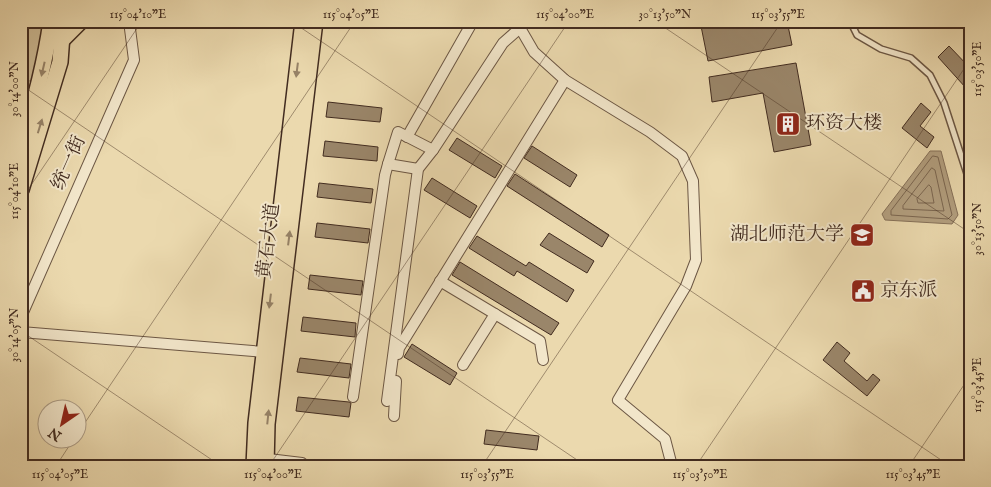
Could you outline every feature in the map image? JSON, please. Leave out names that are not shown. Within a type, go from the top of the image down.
[{"type":"main road","points":[[21,146],[37,96],[51,21]]},
{"type":"main road","points":[[21,190],[60,62],[63,21]]},
{"type":"main road","points":[[62,40],[81,21]]},
{"type":"main road","points":[[296,21],[307,42],[325,21]]},
{"type":"main road","name":"黄石大道","points":[[260,462],[267,424],[307,42],[303,21]]},
{"type":"main road","name":"黄石大道","points":[[260,462],[256,424],[264,352],[307,42],[315,21]]},
{"type":"street","name":"统一街","points":[[21,317],[134,60],[129,21]]},
{"type":"street","points":[[407,137],[473,21]]},
{"type":"street","points":[[387,401],[418,169],[433,150],[503,43],[518,25],[534,52],[565,80],[650,132],[682,156],[693,181],[696,260],[686,286],[618,400],[665,439],[672,466]]},
{"type":"street","points":[[394,416],[399,348],[565,80]]},
{"type":"street","points":[[354,397],[385,175],[398,132],[433,150]]},
{"type":"street","points":[[388,164],[418,169]]},
{"type":"street","points":[[440,281],[540,341],[543,360]]},
{"type":"street","points":[[463,365],[495,314]]},
{"type":"street","points":[[21,332],[264,352]]},
{"type":"street","points":[[260,462],[302,463],[305,466]]},
{"type":"lane","points":[[850,21],[857,35],[881,49],[911,58],[930,75],[944,102],[970,183]]},
{"type":"shaded area","points":[[21,21],[43,21],[35,81],[21,81]]},
{"type":"water","points":[[930,151],[941,151],[958,215],[952,224],[885,220],[882,214]]},
{"type":"building","points":[[700,21],[787,21],[792,45],[708,61]]},
{"type":"building","points":[[949,46],[970,68],[970,84],[966,88],[938,57]]},
{"type":"building","name":"环资大楼","points":[[796,63],[811,145],[774,152],[763,93],[712,102],[709,77]]},
{"type":"building","points":[[328,102],[382,108],[380,122],[326,117]]},
{"type":"building","points":[[921,103],[931,112],[920,126],[934,137],[927,148],[902,128]]},
{"type":"building","points":[[457,138],[502,166],[495,178],[449,150]]},
{"type":"building","points":[[325,141],[378,147],[377,161],[323,156]]},
{"type":"building","points":[[532,146],[577,175],[570,187],[524,158]]},
{"type":"building","points":[[515,174],[609,235],[602,247],[507,186]]},
{"type":"building","points":[[432,178],[477,206],[470,218],[424,190]]},
{"type":"building","points":[[319,183],[373,189],[371,203],[317,197]]},
{"type":"building","points":[[317,223],[370,229],[368,243],[315,237]]},
{"type":"building","points":[[549,233],[594,261],[587,273],[540,245]]},
{"type":"building","points":[[477,236],[526,266],[529,262],[574,290],[567,302],[517,271],[514,276],[469,248]]},
{"type":"building","points":[[460,262],[559,323],[551,335],[452,275]]},
{"type":"building","points":[[310,275],[363,281],[361,295],[308,289]]},
{"type":"building","points":[[303,317],[356,323],[355,337],[301,331]]},
{"type":"building","points":[[837,342],[850,353],[844,361],[867,381],[873,374],[880,380],[867,396],[823,360]]},
{"type":"building","points":[[412,344],[457,373],[450,385],[404,357]]},
{"type":"building","points":[[300,358],[351,364],[349,378],[297,372]]},
{"type":"building","points":[[298,397],[349,402],[351,403],[349,417],[296,411]]},
{"type":"building","points":[[486,430],[539,436],[537,450],[484,444]]},
{"type":"place","name":"环资大楼","points":[[788,124]]},
{"type":"place","name":"湖北师范大学","points":[[862,235]]},
{"type":"place","name":"京东派","points":[[863,291]]}]
